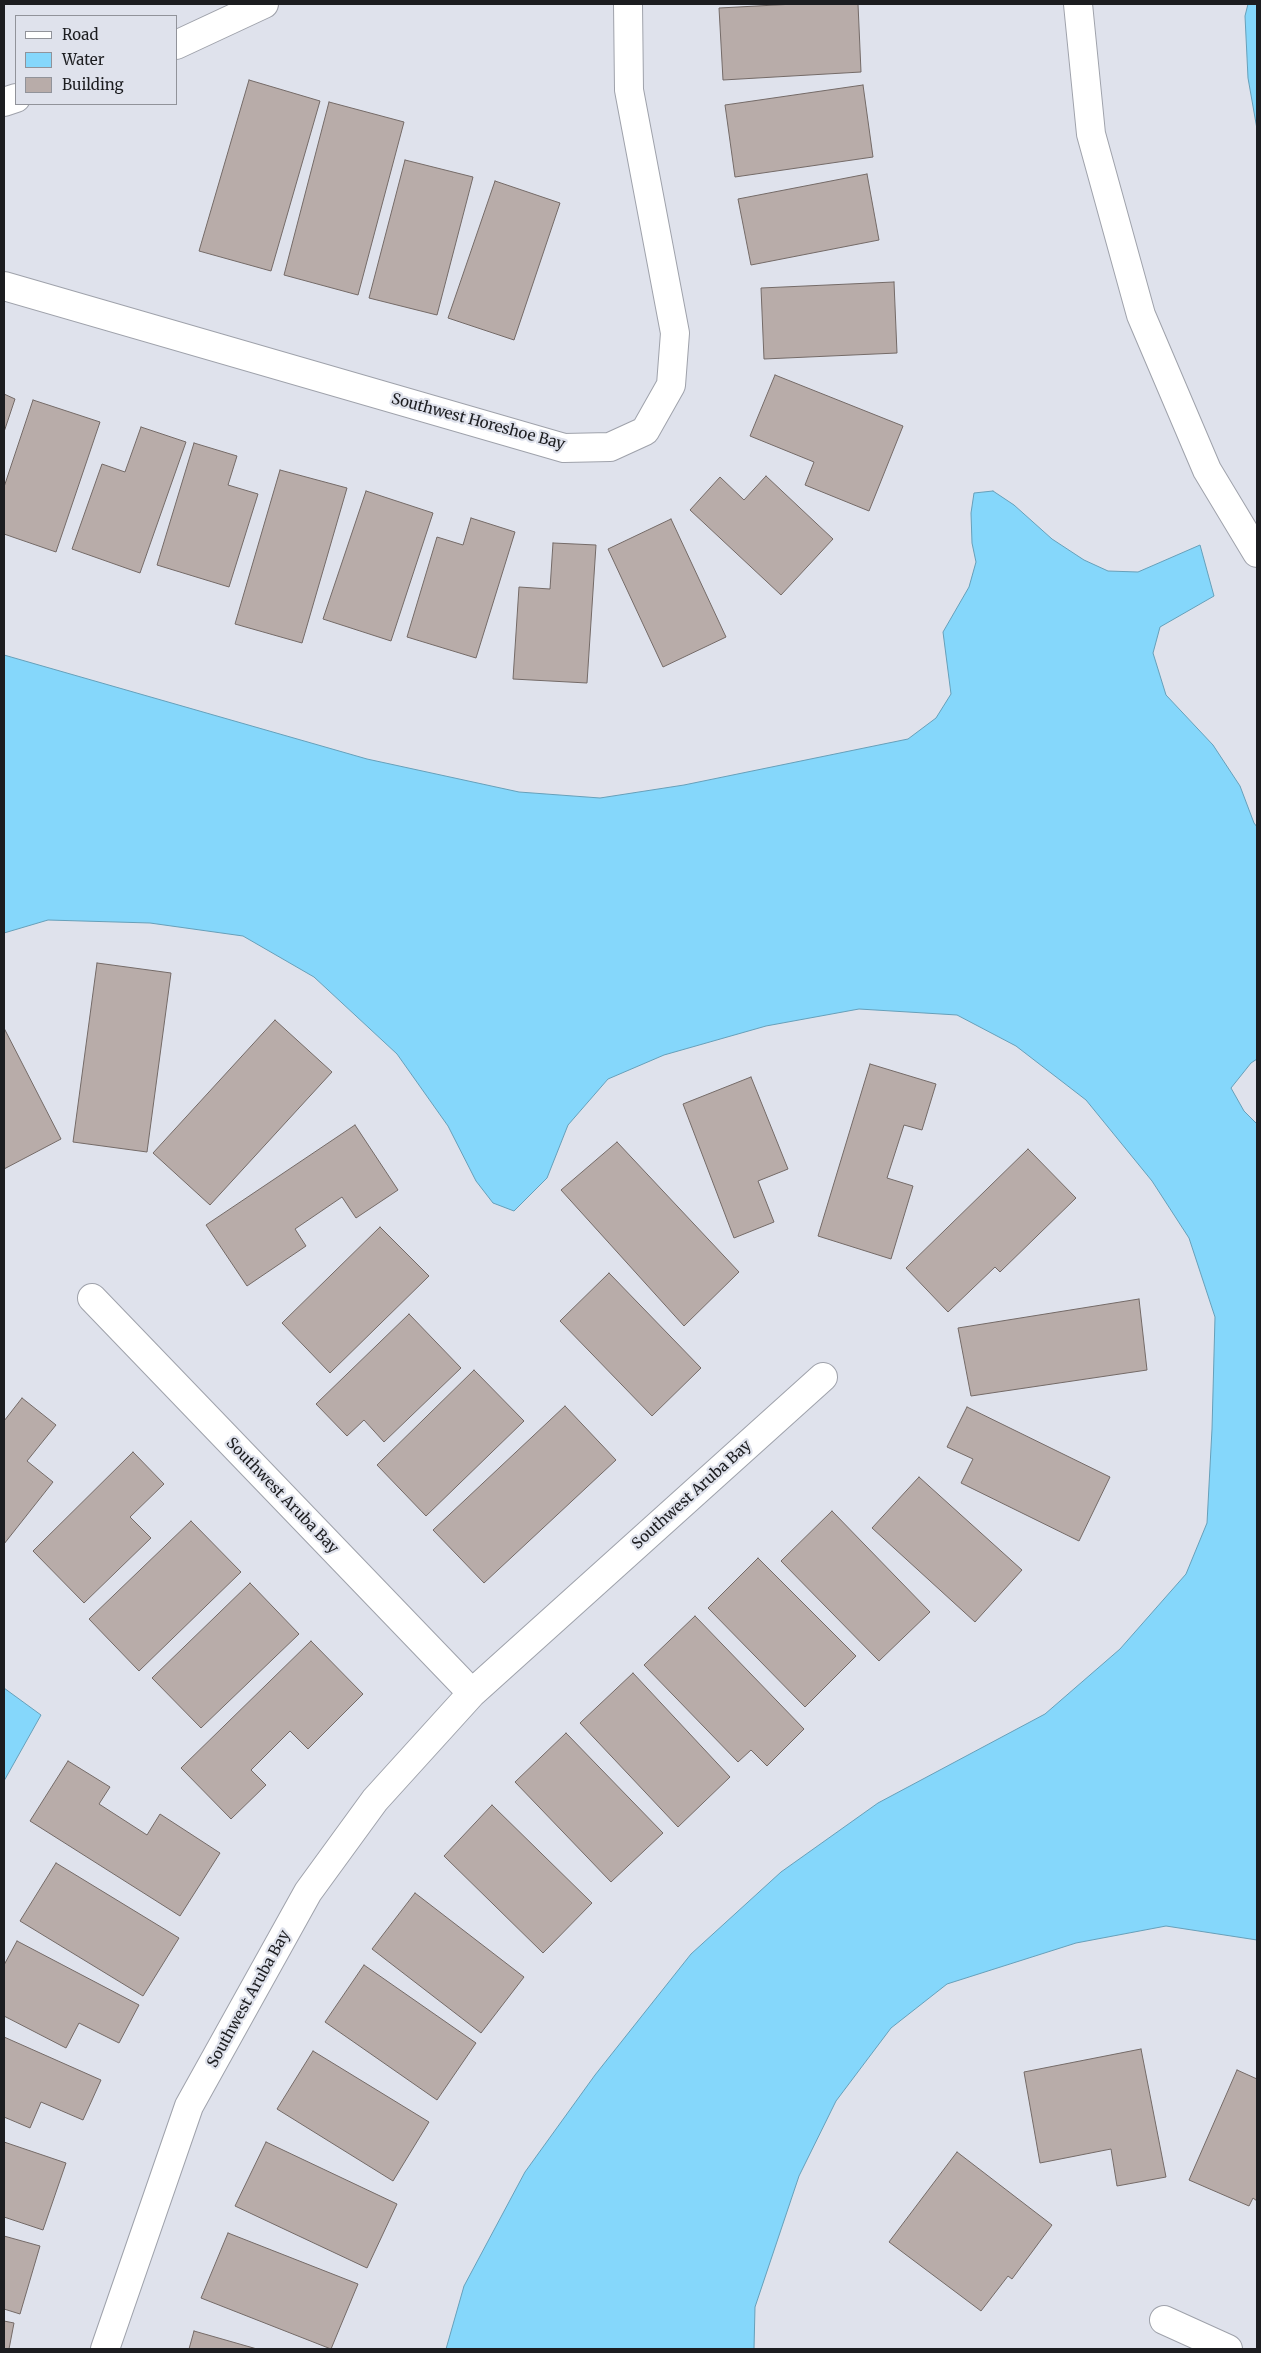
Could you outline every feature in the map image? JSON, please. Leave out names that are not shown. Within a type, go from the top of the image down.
[{"type":"street","points":[[178,44],[264,4]]},
{"type":"street","name":"Southwest Horeshoe Bay","points":[[4,286],[564,448],[610,447],[645,431],[671,385],[675,333],[629,90],[628,4]]},
{"type":"street","points":[[1078,4],[1091,134],[1141,315],[1207,470],[1257,553]]},
{"type":"street","name":"Southwest Aruba Bay","points":[[92,1298],[472,1693]]},
{"type":"street","name":"Southwest Aruba Bay","points":[[105,2349],[189,2106],[308,1892],[374,1800],[472,1693],[823,1377]]},
{"type":"street","points":[[1164,2320],[1228,2349]]},
{"type":"water","points":[[1248,4],[1257,4],[1257,129],[1248,78],[1245,16]]},
{"type":"water","points":[[993,491],[1014,505],[1052,539],[1084,560],[1108,571],[1138,572],[1200,545],[1214,596],[1160,627],[1153,653],[1166,695],[1213,745],[1240,786],[1257,827],[1257,1059],[1251,1063],[1231,1088],[1244,1111],[1257,1124],[1257,1940],[1166,1926],[1076,1943],[947,1984],[891,2028],[836,2101],[799,2176],[755,2307],[754,2349],[446,2349],[464,2286],[525,2172],[595,2075],[691,1954],[781,1872],[878,1803],[1045,1714],[1120,1649],[1186,1574],[1207,1523],[1215,1317],[1189,1238],[1152,1181],[1086,1100],[1016,1046],[957,1015],[859,1009],[766,1026],[664,1055],[608,1079],[568,1125],[547,1178],[514,1211],[493,1203],[476,1181],[448,1126],[397,1054],[314,977],[243,936],[150,923],[48,920],[4,933],[4,655],[367,759],[519,792],[600,798],[684,785],[908,739],[936,718],[951,694],[943,632],[969,587],[976,562],[972,543],[971,513],[974,493]]},
{"type":"water","points":[[4,1688],[41,1715],[4,1781]]},
{"type":"building","points":[[795,4],[858,4],[861,72],[723,80],[719,8]]},
{"type":"building","points":[[249,80],[320,101],[271,271],[199,251]]},
{"type":"building","points":[[863,85],[873,157],[735,177],[725,105]]},
{"type":"building","points":[[329,102],[404,122],[358,295],[284,275]]},
{"type":"building","points":[[405,160],[473,177],[437,315],[369,298]]},
{"type":"building","points":[[867,174],[879,240],[751,265],[738,199]]},
{"type":"building","points":[[495,181],[560,203],[514,340],[448,318]]},
{"type":"building","points":[[894,282],[897,353],[764,359],[761,288]]},
{"type":"building","points":[[775,375],[903,426],[869,511],[805,485],[814,462],[750,436]]},
{"type":"building","points":[[4,394],[15,399],[4,432]]},
{"type":"building","points":[[33,400],[100,422],[56,552],[4,534],[4,487]]},
{"type":"building","points":[[141,427],[186,442],[140,573],[72,549],[102,464],[125,472]]},
{"type":"building","points":[[194,443],[237,456],[228,485],[258,494],[229,587],[157,565]]},
{"type":"building","points":[[280,470],[347,488],[302,643],[235,624]]},
{"type":"building","points":[[766,476],[833,539],[781,595],[690,510],[720,477],[744,500]]},
{"type":"building","points":[[366,491],[433,513],[391,641],[323,619]]},
{"type":"building","points":[[471,518],[515,532],[476,658],[407,637],[437,537],[463,545]]},
{"type":"building","points":[[671,519],[726,637],[663,667],[608,549]]},
{"type":"building","points":[[553,543],[596,545],[587,683],[513,679],[519,587],[550,589]]},
{"type":"building","points":[[97,963],[171,973],[147,1152],[73,1142]]},
{"type":"building","points":[[275,1020],[332,1072],[210,1205],[153,1153]]},
{"type":"building","points":[[4,1028],[61,1139],[4,1169]]},
{"type":"building","points":[[870,1064],[936,1084],[922,1130],[904,1125],[887,1178],[913,1186],[891,1259],[818,1236]]},
{"type":"building","points":[[751,1077],[788,1169],[758,1181],[774,1222],[734,1238],[683,1104]]},
{"type":"building","points":[[355,1125],[398,1190],[356,1218],[342,1197],[295,1229],[306,1246],[247,1286],[206,1225]]},
{"type":"building","points":[[617,1142],[739,1272],[684,1326],[561,1190]]},
{"type":"building","points":[[1028,1149],[1076,1198],[1000,1272],[995,1267],[948,1312],[906,1268]]},
{"type":"building","points":[[380,1227],[429,1276],[330,1373],[282,1323]]},
{"type":"building","points":[[609,1273],[701,1368],[652,1416],[560,1321]]},
{"type":"building","points":[[1139,1299],[1147,1370],[971,1396],[958,1328]]},
{"type":"building","points":[[409,1314],[461,1368],[384,1442],[364,1420],[347,1436],[316,1404]]},
{"type":"building","points":[[474,1370],[524,1421],[426,1516],[377,1465]]},
{"type":"building","points":[[22,1398],[56,1425],[27,1461],[53,1482],[4,1544],[4,1421]]},
{"type":"building","points":[[565,1406],[616,1460],[484,1583],[433,1530]]},
{"type":"building","points":[[967,1407],[1110,1477],[1079,1541],[961,1483],[973,1459],[947,1447]]},
{"type":"building","points":[[133,1452],[164,1484],[130,1517],[151,1538],[84,1603],[33,1551]]},
{"type":"building","points":[[919,1477],[1022,1570],[975,1622],[872,1528]]},
{"type":"building","points":[[832,1511],[930,1612],[879,1661],[781,1561]]},
{"type":"building","points":[[191,1521],[241,1572],[139,1671],[89,1619]]},
{"type":"building","points":[[758,1558],[856,1656],[805,1707],[708,1608]]},
{"type":"building","points":[[250,1583],[299,1634],[201,1728],[152,1678]]},
{"type":"building","points":[[695,1616],[804,1729],[767,1766],[751,1750],[738,1762],[644,1665]]},
{"type":"building","points":[[311,1641],[363,1694],[308,1749],[290,1731],[251,1770],[266,1785],[231,1819],[181,1768]]},
{"type":"building","points":[[633,1673],[730,1777],[678,1827],[580,1723]]},
{"type":"building","points":[[566,1733],[663,1833],[611,1882],[515,1782]]},
{"type":"building","points":[[68,1761],[110,1787],[99,1804],[147,1835],[160,1814],[220,1853],[180,1916],[30,1821]]},
{"type":"building","points":[[492,1805],[592,1903],[543,1953],[444,1856]]},
{"type":"building","points":[[56,1863],[179,1938],[143,1996],[20,1921]]},
{"type":"building","points":[[415,1893],[524,1977],[481,2033],[372,1949]]},
{"type":"building","points":[[17,1941],[139,2005],[119,2043],[79,2023],[66,2048],[4,2016],[4,1965]]},
{"type":"building","points":[[364,1965],[476,2043],[437,2100],[325,2022]]},
{"type":"building","points":[[4,2037],[101,2080],[83,2120],[41,2102],[30,2128],[4,2117]]},
{"type":"building","points":[[1141,2049],[1166,2177],[1117,2186],[1111,2149],[1040,2163],[1024,2072]]},
{"type":"building","points":[[313,2051],[429,2122],[393,2181],[277,2109]]},
{"type":"building","points":[[1237,2070],[1257,2079],[1257,2201],[1253,2198],[1249,2206],[1189,2180]]},
{"type":"building","points":[[4,2142],[66,2163],[43,2230],[4,2217]]},
{"type":"building","points":[[266,2142],[397,2204],[367,2268],[235,2206]]},
{"type":"building","points":[[957,2152],[1052,2225],[1012,2279],[1008,2276],[981,2311],[889,2242]]},
{"type":"building","points":[[228,2233],[358,2284],[331,2349],[201,2298]]},
{"type":"building","points":[[4,2236],[40,2246],[20,2314],[4,2309]]},
{"type":"building","points":[[4,2321],[14,2323],[9,2349],[4,2349]]},
{"type":"building","points":[[194,2331],[257,2349],[189,2349]]}]
